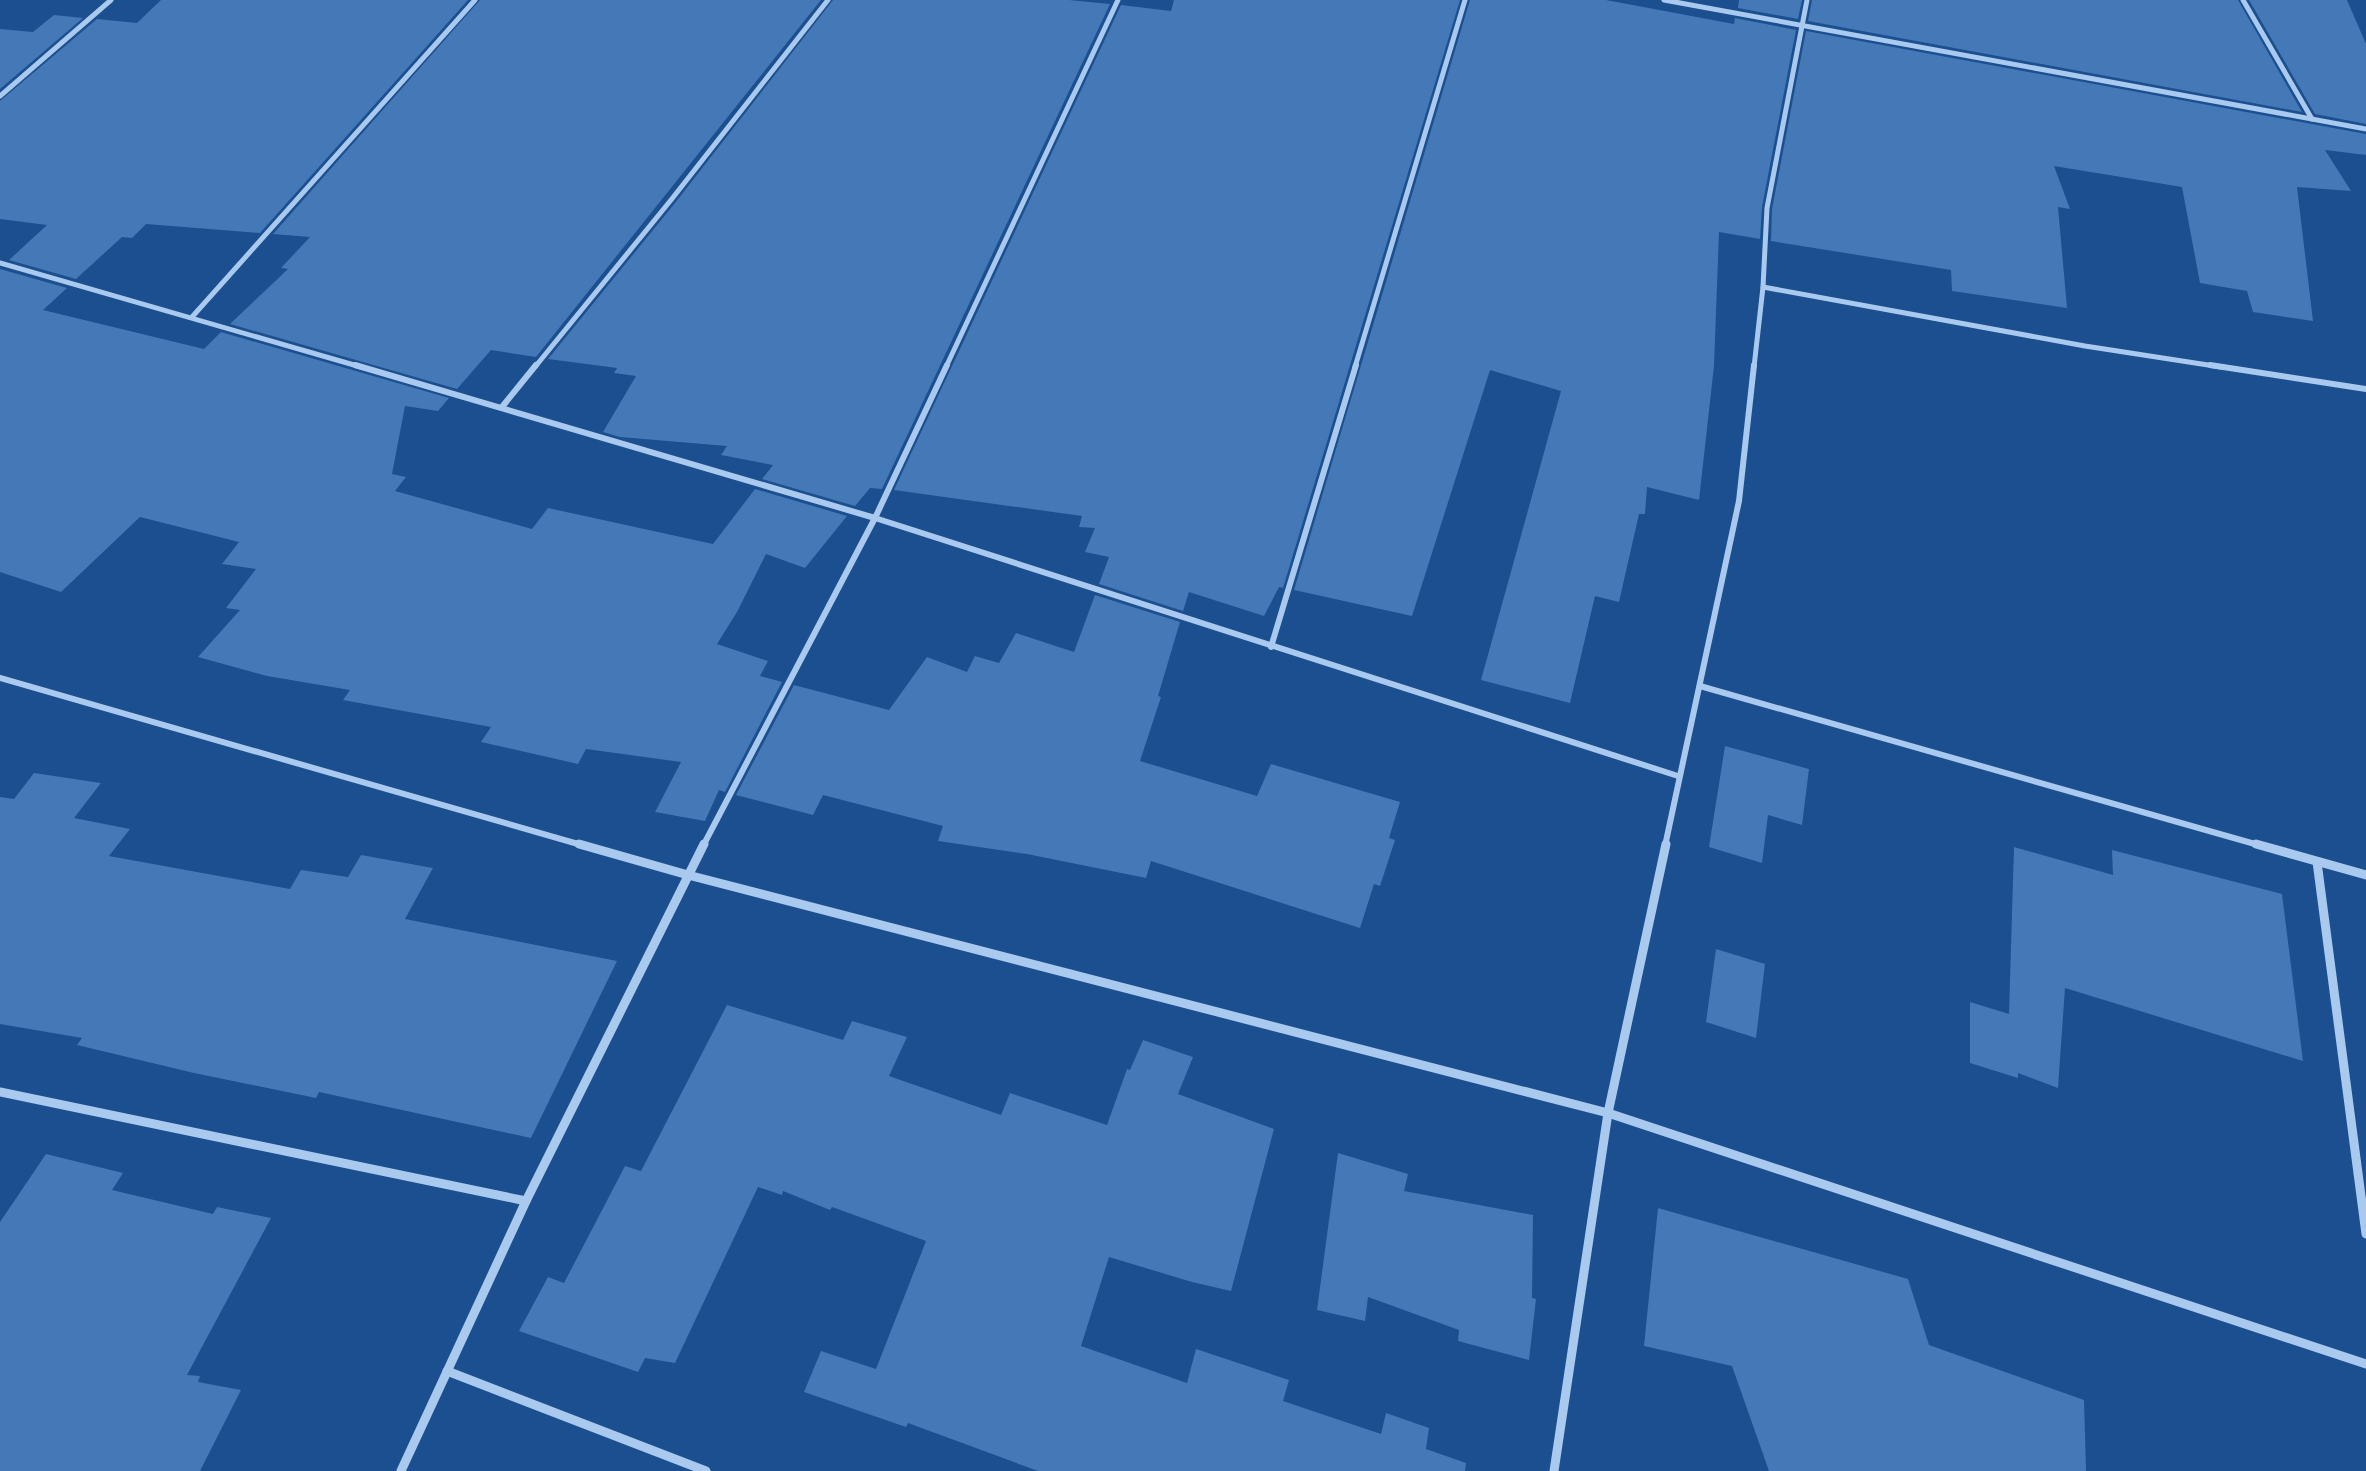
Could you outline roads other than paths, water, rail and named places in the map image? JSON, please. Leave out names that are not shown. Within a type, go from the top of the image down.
[{"type":"street","points":[[0,96],[111,0]]},
{"type":"street","points":[[192,317],[475,0]]},
{"type":"street","points":[[502,407],[671,200],[828,0]]},
{"type":"street","points":[[401,1471],[526,1201],[688,875],[875,518],[1118,0]]},
{"type":"street","points":[[1271,647],[1465,0]]},
{"type":"street","points":[[1664,0],[2366,129]]},
{"type":"street","points":[[1554,1471],[1608,1113],[1739,501],[1763,287],[1767,208],[1807,0]]},
{"type":"street","points":[[2242,0],[2312,118]]},
{"type":"street","points":[[0,263],[502,407],[875,518],[1678,776]]},
{"type":"street","points":[[1763,287],[2085,346],[2366,389]]},
{"type":"street","points":[[0,678],[688,875],[1608,1113],[2366,1364]]},
{"type":"street","points":[[1700,686],[2366,875]]},
{"type":"street","points":[[2317,862],[2366,1234]]},
{"type":"street","points":[[0,1092],[526,1201]]},
{"type":"street","points":[[447,1371],[706,1471]]}]
